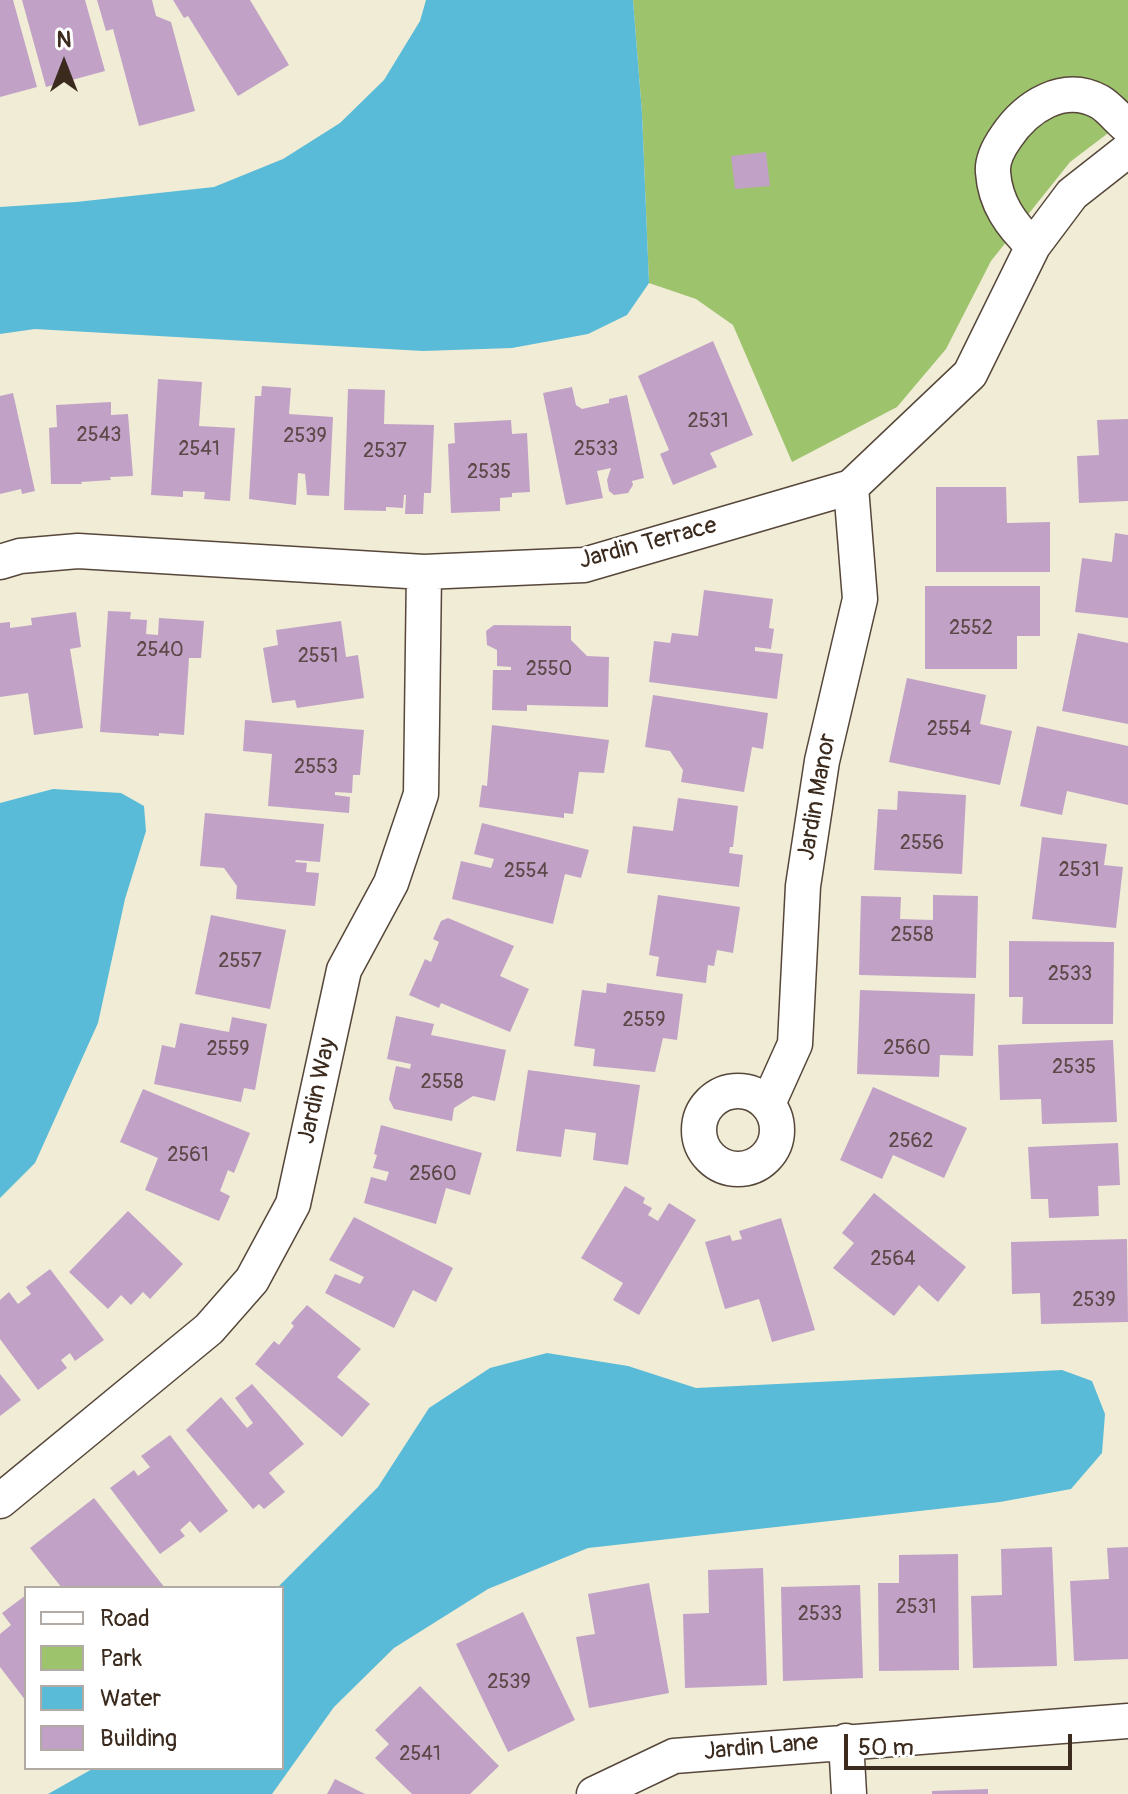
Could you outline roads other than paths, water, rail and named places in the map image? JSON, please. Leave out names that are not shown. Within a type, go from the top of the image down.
[{"type":"street","points":[[1033,246],[1017,231],[998,201],[992,168],[999,147],[1017,120],[1043,100],[1071,94],[1100,102],[1128,127]]},
{"type":"street","name":"Jardin Terrace","points":[[0,562],[20,556],[78,551],[424,572],[584,565],[851,487],[970,374],[1033,246],[1072,194],[1128,150]]},
{"type":"street","name":"Jardin Manor","points":[[768,1104],[795,1044],[803,886],[822,761],[860,599],[851,487]]},
{"type":"street","name":"Jardin Way","points":[[0,1501],[209,1329],[252,1280],[293,1204],[344,970],[391,883],[421,794],[424,572]]},
{"type":"street","name":"Jardin Lane","points":[[594,1794],[674,1756],[1128,1721]]},
{"type":"street","points":[[846,1741],[849,1794]]},
{"type":"water","points":[[426,0],[633,0],[642,113],[649,283],[627,315],[588,334],[512,348],[423,351],[35,329],[0,334],[0,207],[214,187],[283,159],[340,123],[384,80],[420,21]]},
{"type":"water","points":[[53,789],[121,793],[144,806],[146,831],[125,899],[98,1023],[35,1163],[0,1198],[0,803]]},
{"type":"water","points":[[547,1353],[628,1366],[696,1388],[1062,1370],[1092,1381],[1105,1414],[1102,1453],[1071,1489],[1000,1502],[588,1548],[488,1589],[394,1648],[334,1707],[272,1794],[48,1794],[90,1770],[284,1770],[284,1586],[279,1586],[378,1487],[429,1408],[490,1368]]}]
